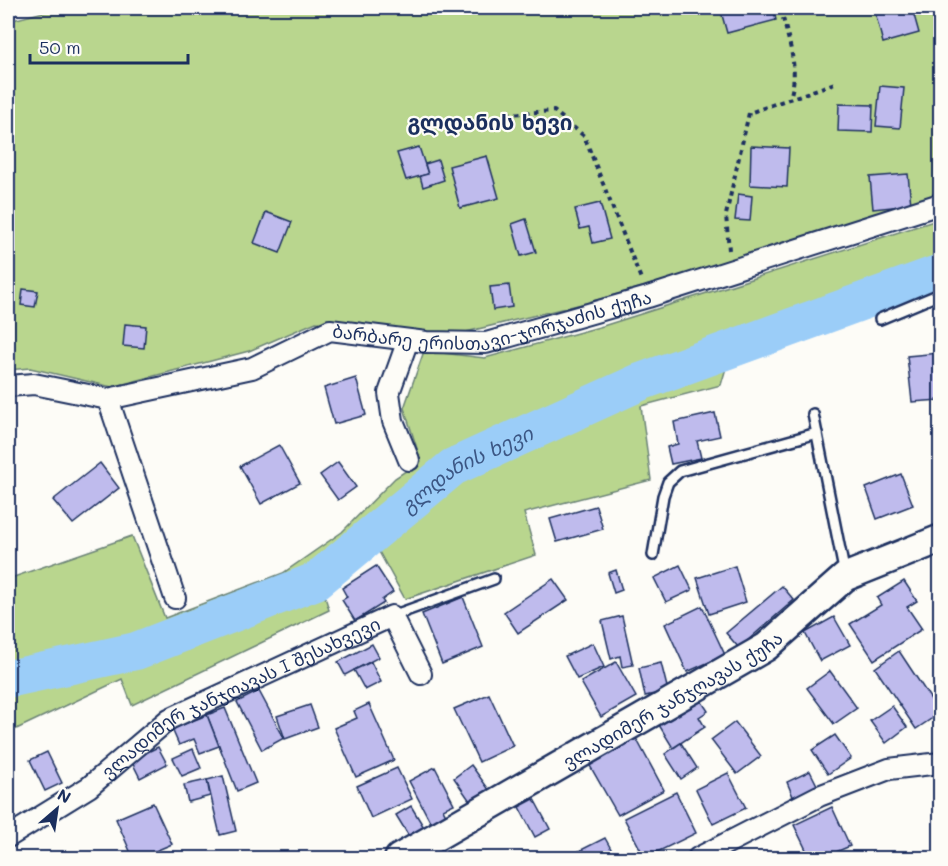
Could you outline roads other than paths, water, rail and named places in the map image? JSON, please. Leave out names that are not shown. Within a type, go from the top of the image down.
[{"type":"street","name":"ბარბარე ერისთავი-ჯორჯაძის ქუჩა","points":[[8,386],[34,384],[108,399],[252,368],[330,330],[426,342],[486,343],[648,297],[940,204]]},
{"type":"street","points":[[408,340],[389,393],[393,421],[409,460]]},
{"type":"street","points":[[108,399],[176,598]]},
{"type":"street","name":"ვლადიმერ ჯანჯღავას ქუჩა","points":[[399,858],[766,647],[845,577],[940,539]]},
{"type":"street","name":"ვლადიმერ ჯანჯღავას I შესახვევი","points":[[8,837],[89,787],[169,719],[392,616],[421,674]]},
{"type":"street","points":[[698,858],[829,792],[889,769],[940,763]]},
{"type":"lane","points":[[880,319],[940,294]]},
{"type":"lane","points":[[813,414],[845,577]]},
{"type":"lane","points":[[653,555],[663,496],[668,482],[680,471],[817,433]]},
{"type":"lane","points":[[392,616],[494,579]]},
{"type":"waterway","name":"გლდანის ხევი","points":[[8,679],[136,651],[316,581],[453,467],[640,382],[940,273]]},
{"type":"district","name":"გლდანის ხევი","points":[[490,121]]}]
